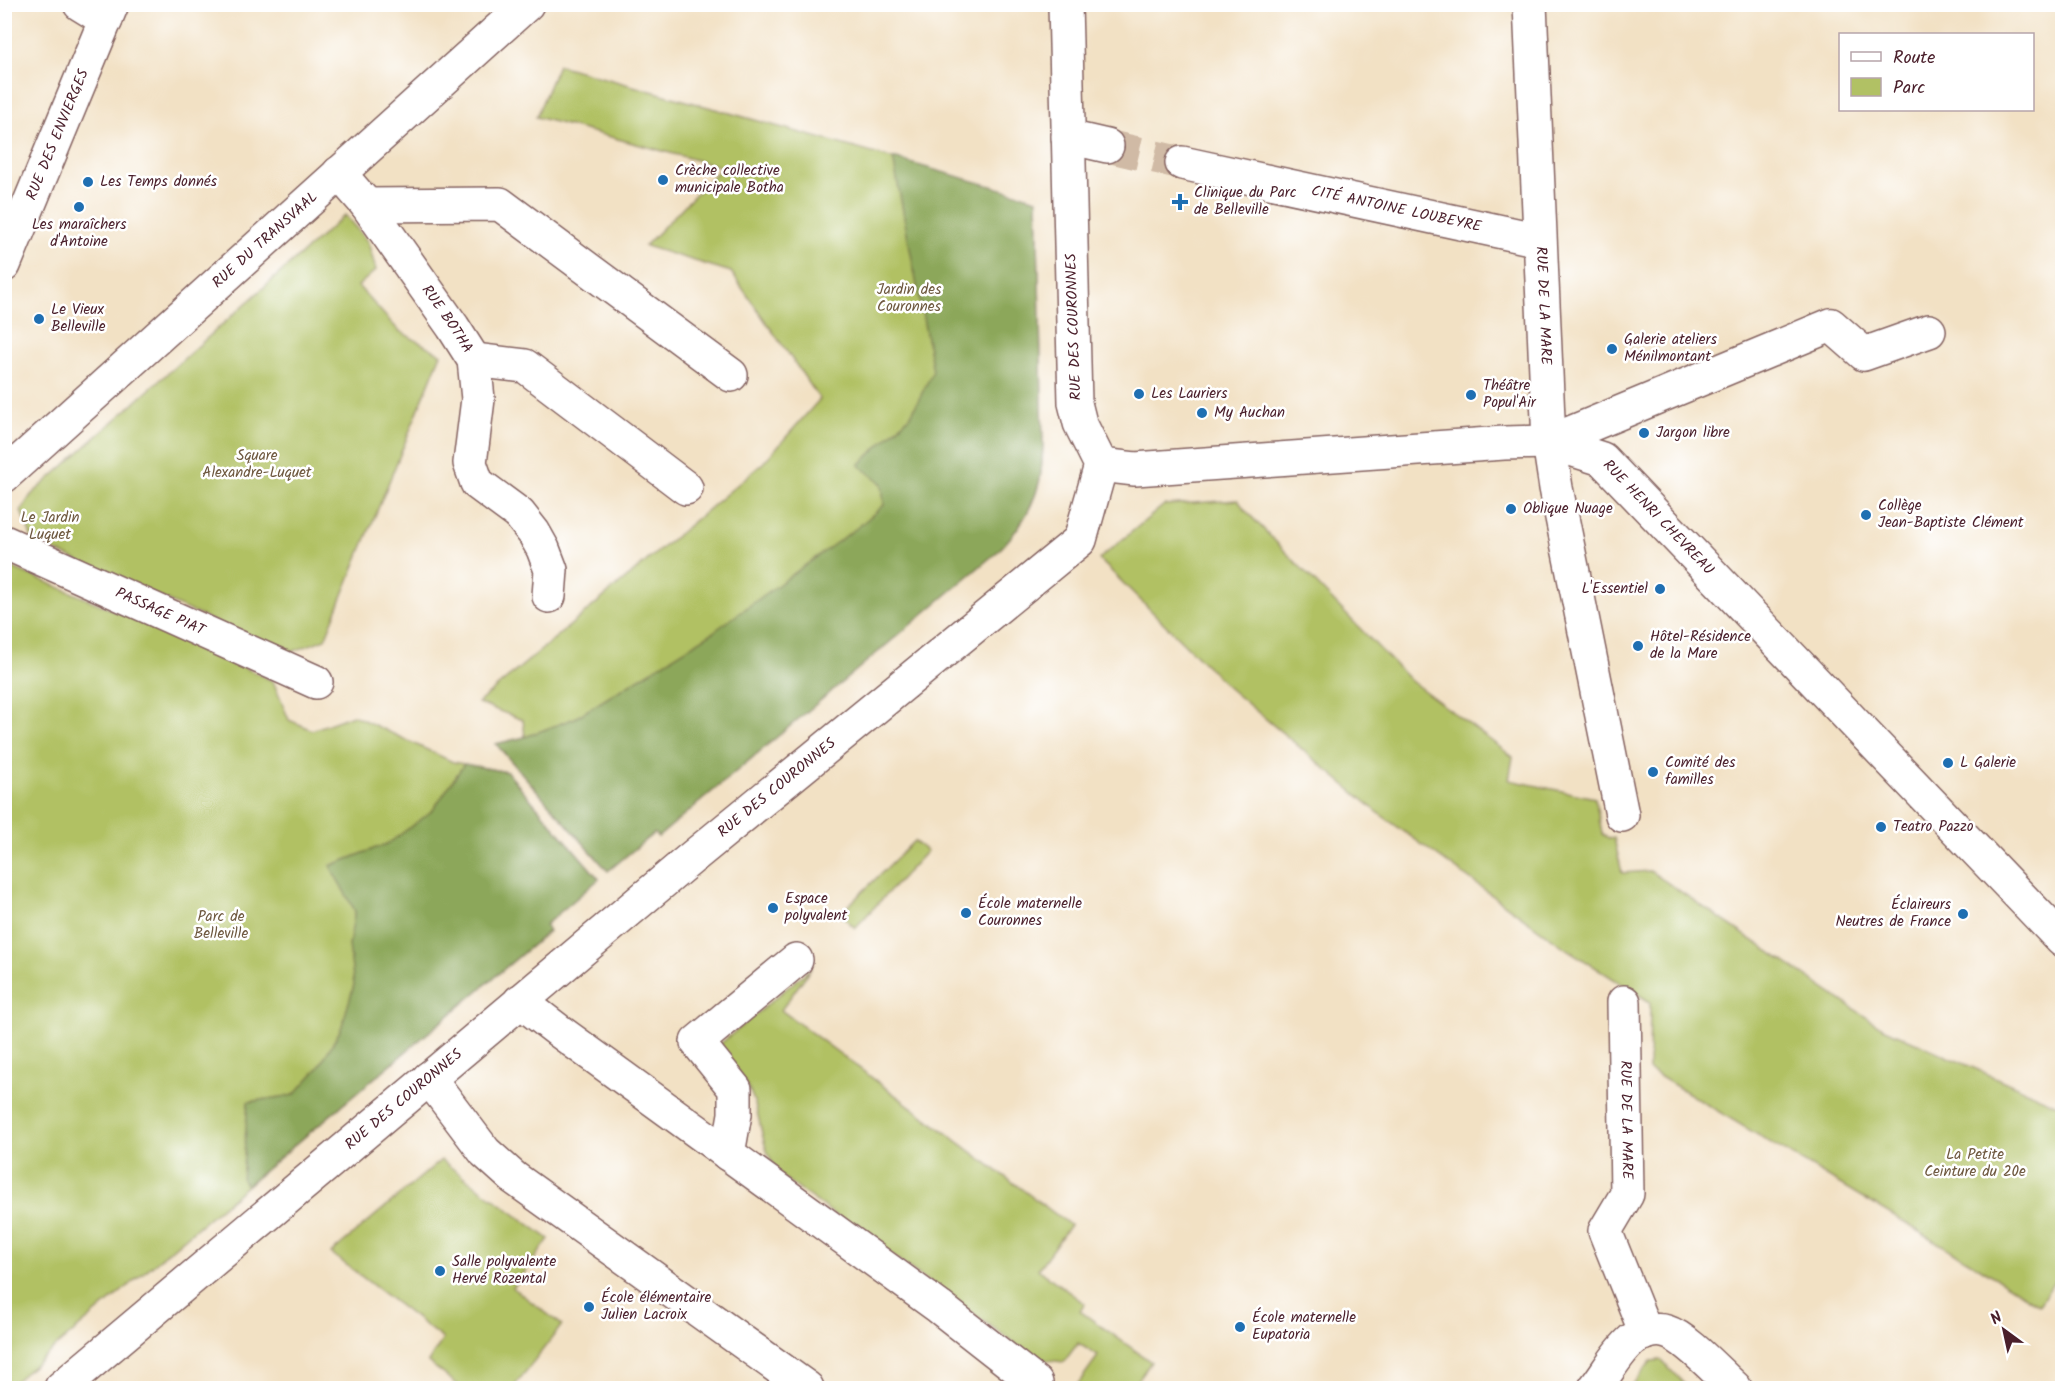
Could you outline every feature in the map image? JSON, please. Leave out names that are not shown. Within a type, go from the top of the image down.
[{"type":"street","name":"RUE DU TRANSVAAL","points":[[4,476],[527,4]]},
{"type":"street","name":"RUE DES COURONNES","points":[[61,1389],[520,1001],[1080,540],[1101,465],[1080,423],[1075,403],[1065,4]]},
{"type":"street","name":"RUE DE LA MARE","points":[[1530,4],[1550,442],[1556,488],[1622,814]]},
{"type":"street","name":"RUE DES ENVIERGES","points":[[4,265],[99,10]]},
{"type":"street","points":[[1068,137],[1107,146]]},
{"type":"street","name":"CITÉ ANTOINE LOUBEYRE","points":[[1182,163],[1539,240]]},
{"type":"street","name":"RUE BOTHA","points":[[339,173],[367,205],[474,360],[478,399],[470,463],[477,483],[519,514],[534,533],[551,570],[549,596]]},
{"type":"street","points":[[367,205],[500,204],[731,375]]},
{"type":"street","points":[[1550,442],[1831,325],[1864,354],[1929,331]]},
{"type":"street","points":[[474,360],[525,366],[686,488]]},
{"type":"street","name":"RUE HENRI CHEVREAU","points":[[1101,465],[1135,469],[1504,443],[1550,442],[1602,459],[2062,940]]},
{"type":"street","name":"PASSAGE PIAT","points":[[4,542],[316,682]]},
{"type":"street","points":[[728,1154],[735,1114],[735,1089],[697,1042],[796,960]]},
{"type":"street","points":[[520,1001],[948,1314],[1036,1383],[1032,1389]]},
{"type":"street","name":"RUE DE LA MARE","points":[[1624,1002],[1628,1194],[1605,1231],[1646,1333]]},
{"type":"street","points":[[429,1078],[485,1152],[514,1178],[807,1389]]},
{"type":"street","points":[[1595,1389],[1632,1341],[1646,1333],[1666,1331],[1678,1337],[1735,1389]]},
{"type":"green space","name":"Jardin des Couronnes","points":[[558,65],[1037,199],[1043,445],[1039,483],[1022,521],[997,552],[658,837],[654,833],[608,871],[496,744],[525,737],[523,720],[478,703],[763,463],[820,399],[731,272],[645,246],[722,167],[536,117]]},
{"type":"green space","points":[[893,158],[1037,199],[1043,445],[1036,493],[1017,529],[997,552],[658,837],[654,833],[608,871],[496,744],[525,737],[575,718],[709,635],[858,527],[884,505],[882,484],[859,465],[911,415],[933,371]]},
{"type":"green space","name":"Square Alexandre-Luquet","points":[[345,215],[368,242],[376,270],[358,286],[399,331],[441,354],[325,639],[287,654],[33,541],[21,511],[31,495]]},
{"type":"green space","name":"La Petite Ceinture du 20e","points":[[1238,500],[1245,510],[1411,681],[1513,757],[1509,780],[1595,798],[1602,834],[1610,839],[1614,838],[1622,873],[1650,871],[1881,1027],[2062,1107],[2062,1270],[2039,1305],[1649,1070],[1650,1002],[1568,950],[1381,815],[1230,689],[1099,559],[1164,505]]},
{"type":"green space","name":"Parc de Belleville","points":[[11,567],[194,644],[273,681],[289,720],[312,730],[353,715],[453,762],[507,772],[599,879],[545,925],[549,931],[5,1388],[4,581]]},
{"type":"green space","points":[[464,764],[507,772],[599,879],[545,925],[549,931],[247,1185],[242,1180],[248,1102],[294,1095],[319,1067],[341,1029],[354,985],[349,945],[355,911],[330,866],[389,843],[433,810]]},
{"type":"green space","points":[[914,841],[927,851],[855,928],[840,914]]},
{"type":"green space","points":[[812,967],[781,1010],[1070,1225],[1038,1269],[1085,1304],[1080,1311],[1151,1362],[1132,1388],[1075,1388],[1098,1356],[1078,1343],[1064,1362],[1037,1359],[782,1177],[769,1156],[752,1096],[719,1045]]},
{"type":"green space","name":"Salle polyvalente Hervé Rozental","points":[[441,1160],[549,1239],[513,1288],[562,1325],[513,1388],[462,1388],[428,1362],[443,1339],[331,1253]]},
{"type":"green space","points":[[1661,1360],[1688,1388],[1630,1388],[1651,1361]]},
{"type":"tunnel","points":[[1107,146],[1182,163]]},
{"type":"place","name":"Crèche collective municipale Botha","points":[[663,180]]},
{"type":"place","name":"Les Temps donnés","points":[[88,182]]},
{"type":"place","name":"Clinique du Parc de Belleville","points":[[1180,202]]},
{"type":"place","name":"Les maraîchers d'Antoine","points":[[79,207]]},
{"type":"place","name":"Le Vieux Belleville","points":[[39,319]]},
{"type":"place","name":"Galerie ateliers Ménilmontant","points":[[1612,349]]},
{"type":"place","name":"Les Lauriers","points":[[1139,394]]},
{"type":"place","name":"Théâtre Popul'Air","points":[[1471,395]]},
{"type":"place","name":"My Auchan","points":[[1202,413]]},
{"type":"place","name":"Jargon libre","points":[[1644,433]]},
{"type":"place","name":"Oblique Nuage","points":[[1511,509]]},
{"type":"place","name":"Collège Jean-Baptiste Clément","points":[[1866,515]]},
{"type":"place","name":"L'Essentiel","points":[[1660,589]]},
{"type":"place","name":"Hôtel-Résidence de la Mare","points":[[1638,646]]},
{"type":"place","name":"L Galerie","points":[[1948,763]]},
{"type":"place","name":"Comité des familles","points":[[1653,772]]},
{"type":"place","name":"Teatro Pazzo","points":[[1881,827]]},
{"type":"place","name":"Espace polyvalent","points":[[773,908]]},
{"type":"place","name":"École maternelle Couronnes","points":[[966,913]]},
{"type":"place","name":"Éclaireurs Neutres de France","points":[[1963,914]]},
{"type":"place","name":"Salle polyvalente Hervé Rozental","points":[[440,1271]]},
{"type":"place","name":"École élémentaire Julien Lacroix","points":[[589,1307]]},
{"type":"place","name":"École maternelle Eupatoria","points":[[1240,1327]]},
{"type":"park label","name":"Le Jardin Luquet","points":[[50,526]]}]
